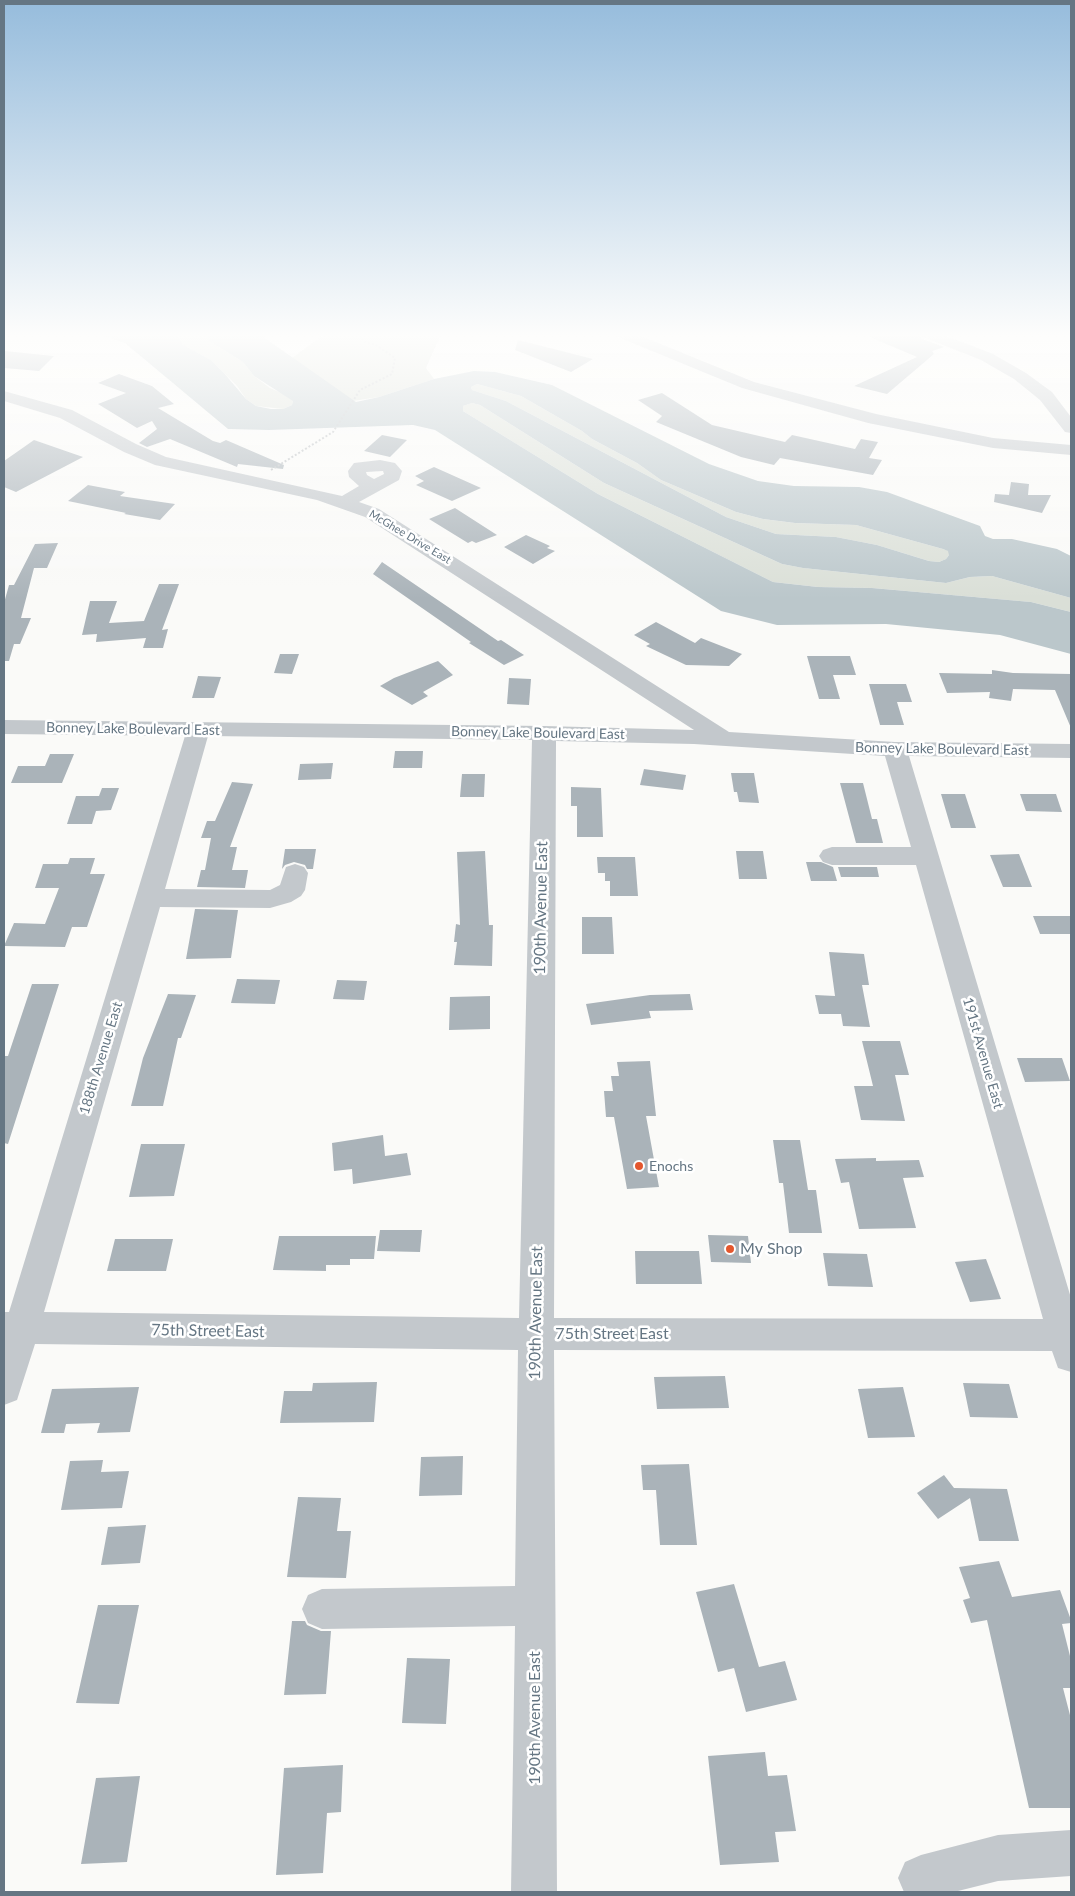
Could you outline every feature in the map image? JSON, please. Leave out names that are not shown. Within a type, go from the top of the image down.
[{"type":"street","name":"McGhee Drive East","points":[[82,422],[130,448],[161,461],[344,502],[386,521],[724,739]]},
{"type":"street","points":[[891,422],[993,443],[1071,450]]},
{"type":"street","points":[[344,502],[374,485]]},
{"type":"street","name":"Bonney Lake Boulevard East","points":[[4,727],[544,733],[724,739],[895,750],[1071,751]]},
{"type":"street","name":"188th Avenue East","points":[[4,1388],[12,1329],[149,898],[199,730]]},
{"type":"street","name":"190th Avenue East","points":[[534,1892],[536,1334],[544,733]]},
{"type":"street","name":"191st Avenue East","points":[[895,750],[1069,1342]]},
{"type":"street","points":[[832,856],[926,856]]},
{"type":"street","points":[[149,898],[270,900],[292,890],[294,873]]},
{"type":"street","name":"75th Street East","points":[[12,1329],[1069,1342]]},
{"type":"street","points":[[322,1609],[535,1606]]},
{"type":"street","points":[[921,1878],[998,1858],[1071,1853]]},
{"type":"path","points":[[256,482],[290,457],[334,432],[339,422]]},
{"type":"shaded area","points":[[220,422],[482,422],[598,494],[773,582],[818,587],[872,588],[1031,602],[1071,612],[1071,654],[1000,635],[886,624],[777,625],[721,611],[435,430],[413,425],[269,430],[228,429]]},
{"type":"shaded area","points":[[482,422],[508,422],[604,483],[782,564],[803,568],[946,583],[970,577],[992,576],[1071,598],[1071,612],[1031,602],[872,588],[818,587],[773,582],[598,494]]},
{"type":"shaded area","points":[[508,422],[547,422],[726,517],[776,534],[836,537],[877,545],[929,561],[939,562],[946,559],[949,555],[948,551],[943,549],[856,525],[795,523],[763,519],[736,512],[661,480],[637,463],[592,439],[567,422],[626,422],[709,464],[758,481],[794,486],[859,487],[887,492],[980,526],[985,536],[993,539],[1012,539],[1057,549],[1071,556],[1071,598],[992,576],[970,577],[946,583],[803,568],[782,564],[604,483]]},
{"type":"shaded area","points":[[547,422],[567,422],[592,439],[637,463],[661,480],[736,512],[763,519],[795,523],[856,525],[943,549],[949,551],[949,555],[946,559],[939,562],[929,561],[877,545],[836,537],[776,534],[726,517]]},
{"type":"building","points":[[128,422],[149,422],[137,428]]},
{"type":"building","points":[[153,422],[182,422],[213,441],[220,443],[226,440],[284,465],[283,469],[238,464],[237,467],[170,439],[147,447],[139,443],[157,429]]},
{"type":"building","points":[[657,422],[708,422],[785,442],[792,435],[855,449],[861,439],[878,442],[869,458],[882,460],[873,475],[780,458],[774,465],[741,457]]},
{"type":"building","points":[[382,435],[407,440],[390,457],[364,451]]},
{"type":"building","points":[[34,440],[83,457],[16,492],[4,487],[4,461]]},
{"type":"building","points":[[434,467],[481,488],[452,501],[416,485],[424,481],[415,476]]},
{"type":"building","points":[[1011,482],[1029,484],[1028,495],[1051,495],[1042,513],[994,502],[995,494],[1009,495]]},
{"type":"building","points":[[88,485],[125,492],[120,496],[175,504],[160,520],[68,501]]},
{"type":"building","points":[[455,508],[497,535],[476,543],[472,541],[468,543],[429,519]]},
{"type":"building","points":[[526,535],[550,546],[547,548],[555,551],[533,564],[504,547]]},
{"type":"building","points":[[58,543],[47,568],[34,568],[21,618],[31,618],[20,644],[14,644],[9,661],[4,661],[4,603],[9,585],[14,585],[35,544]]},
{"type":"building","points":[[382,562],[498,641],[501,640],[524,655],[504,665],[469,643],[471,642],[373,574]]},
{"type":"building","points":[[159,584],[179,584],[162,630],[168,629],[163,648],[143,648],[146,638],[96,642],[97,634],[82,635],[90,601],[117,601],[109,623],[144,621]]},
{"type":"building","points":[[656,622],[695,643],[701,638],[742,654],[729,666],[686,665],[646,646],[650,644],[634,635]]},
{"type":"building","points":[[280,654],[299,654],[292,674],[274,673]]},
{"type":"building","points":[[807,656],[850,656],[856,675],[833,675],[840,699],[819,699]]},
{"type":"building","points":[[438,661],[453,675],[423,692],[428,696],[412,705],[380,686],[394,678]]},
{"type":"building","points":[[992,670],[1013,673],[1071,674],[1071,728],[1055,690],[1013,689],[1011,701],[989,698],[990,692],[947,693],[939,673],[992,674]]},
{"type":"building","points":[[198,676],[221,677],[214,698],[192,698]]},
{"type":"building","points":[[509,678],[531,679],[529,705],[507,704]]},
{"type":"building","points":[[869,684],[906,684],[912,702],[897,702],[904,725],[880,725]]},
{"type":"building","points":[[395,751],[423,751],[422,768],[393,768]]},
{"type":"building","points":[[50,754],[74,754],[62,783],[11,783],[18,766],[45,766]]},
{"type":"building","points":[[333,763],[331,779],[298,780],[300,764]]},
{"type":"building","points":[[644,769],[686,775],[683,790],[640,785]]},
{"type":"building","points":[[731,773],[754,773],[759,803],[739,802],[737,792],[734,792]]},
{"type":"building","points":[[462,774],[485,774],[484,797],[460,797]]},
{"type":"building","points":[[232,782],[253,784],[230,847],[237,847],[232,870],[248,870],[245,888],[197,887],[201,870],[205,870],[211,838],[201,838],[207,821],[215,821]]},
{"type":"building","points":[[840,783],[863,783],[872,819],[877,819],[883,843],[856,843]]},
{"type":"building","points":[[571,787],[601,788],[603,837],[577,837],[577,806],[571,806]]},
{"type":"building","points":[[102,788],[119,788],[111,810],[96,811],[92,824],[67,824],[76,796],[99,796]]},
{"type":"building","points":[[941,794],[965,794],[976,828],[951,828]]},
{"type":"building","points":[[1020,794],[1056,794],[1062,812],[1026,811]]},
{"type":"building","points":[[285,849],[316,849],[313,869],[307,869],[305,865],[294,862],[285,865],[282,869]]},
{"type":"building","points":[[485,851],[489,925],[493,925],[492,966],[454,965],[457,942],[454,942],[456,924],[460,925],[457,852]]},
{"type":"building","points":[[736,851],[763,851],[767,879],[739,879]]},
{"type":"building","points":[[1019,854],[1032,887],[1003,887],[990,855]]},
{"type":"building","points":[[597,857],[635,857],[638,896],[610,896],[610,881],[605,881],[605,873],[598,873]]},
{"type":"building","points":[[70,858],[95,858],[90,874],[105,874],[87,927],[72,927],[65,947],[4,946],[14,923],[45,924],[59,888],[35,888],[43,864],[68,864]]},
{"type":"building","points":[[806,862],[821,862],[833,867],[837,881],[811,881]]},
{"type":"building","points":[[838,867],[877,867],[879,877],[841,877]]},
{"type":"building","points":[[195,909],[238,910],[231,958],[186,959]]},
{"type":"building","points":[[1033,916],[1071,916],[1071,934],[1040,934]]},
{"type":"building","points":[[582,917],[612,917],[614,954],[582,954]]},
{"type":"building","points":[[829,952],[864,954],[869,985],[862,985],[870,1027],[843,1026],[841,1014],[819,1014],[815,995],[835,996]]},
{"type":"building","points":[[237,979],[280,980],[275,1004],[231,1003]]},
{"type":"building","points":[[337,980],[367,981],[364,1000],[333,999]]},
{"type":"building","points":[[32,984],[59,984],[8,1144],[4,1143],[4,1056],[8,1056]]},
{"type":"building","points":[[168,994],[196,995],[181,1038],[178,1038],[163,1106],[131,1106],[143,1058]]},
{"type":"building","points":[[690,994],[693,1010],[649,1011],[651,1018],[591,1025],[586,1004],[650,995]]},
{"type":"building","points":[[490,996],[490,1029],[449,1030],[450,997]]},
{"type":"building","points":[[862,1041],[900,1041],[909,1075],[895,1075],[905,1121],[861,1120],[854,1086],[873,1086]]},
{"type":"building","points":[[1017,1058],[1062,1058],[1070,1081],[1025,1082]]},
{"type":"building","points":[[650,1061],[656,1116],[646,1116],[659,1187],[627,1189],[614,1117],[606,1117],[604,1091],[613,1091],[611,1076],[619,1076],[617,1062]]},
{"type":"building","points":[[383,1135],[385,1156],[407,1153],[411,1175],[353,1184],[352,1169],[334,1171],[332,1143]]},
{"type":"building","points":[[773,1140],[800,1140],[808,1190],[816,1190],[822,1233],[789,1233],[783,1183],[779,1183]]},
{"type":"building","points":[[141,1144],[185,1144],[174,1196],[129,1197]]},
{"type":"building","points":[[876,1158],[876,1161],[919,1160],[924,1177],[903,1178],[916,1228],[859,1229],[849,1182],[841,1183],[835,1159]]},
{"type":"building","points":[[380,1230],[422,1230],[420,1252],[377,1251]]},
{"type":"building","name":"My Shop","points":[[708,1235],[748,1236],[751,1263],[711,1262]]},
{"type":"building","points":[[279,1236],[376,1236],[374,1259],[350,1259],[350,1265],[326,1265],[326,1271],[273,1270]]},
{"type":"building","points":[[115,1239],[173,1239],[166,1271],[107,1271]]},
{"type":"building","points":[[635,1251],[699,1251],[702,1284],[636,1284]]},
{"type":"building","points":[[823,1253],[867,1254],[873,1287],[828,1286]]},
{"type":"building","points":[[986,1259],[1001,1299],[970,1302],[955,1262]]},
{"type":"building","points":[[725,1376],[729,1408],[657,1409],[654,1377]]},
{"type":"building","points":[[377,1382],[374,1422],[280,1423],[284,1391],[312,1391],[313,1383]]},
{"type":"building","points":[[963,1383],[1009,1384],[1018,1418],[970,1417]]},
{"type":"building","points":[[139,1387],[130,1432],[97,1433],[100,1423],[66,1424],[64,1433],[41,1433],[52,1389]]},
{"type":"building","points":[[903,1387],[915,1437],[868,1438],[858,1389]]},
{"type":"building","points":[[463,1456],[462,1495],[419,1496],[421,1457]]},
{"type":"building","points":[[103,1460],[101,1472],[129,1471],[122,1508],[61,1510],[70,1461]]},
{"type":"building","points":[[689,1464],[697,1545],[660,1545],[656,1490],[643,1490],[641,1465]]},
{"type":"building","points":[[944,1475],[954,1488],[1007,1489],[1019,1541],[979,1541],[970,1498],[938,1519],[917,1493]]},
{"type":"building","points":[[298,1497],[341,1498],[337,1531],[351,1531],[346,1578],[287,1577]]},
{"type":"building","points":[[146,1525],[140,1563],[101,1565],[108,1527]]},
{"type":"building","points":[[999,1561],[1012,1597],[1060,1590],[1071,1620],[1071,1623],[1062,1624],[1071,1660],[1071,1688],[1063,1688],[1071,1719],[1071,1808],[1029,1808],[987,1620],[971,1623],[963,1600],[970,1598],[959,1567]]},
{"type":"building","points":[[734,1584],[759,1667],[785,1661],[797,1700],[746,1712],[734,1668],[718,1672],[696,1592]]},
{"type":"building","points":[[98,1605],[139,1605],[119,1704],[76,1703]]},
{"type":"building","points":[[292,1621],[305,1621],[307,1625],[321,1631],[331,1631],[326,1694],[284,1695]]},
{"type":"building","points":[[407,1658],[450,1659],[446,1724],[402,1723]]},
{"type":"building","points":[[765,1752],[768,1776],[787,1775],[796,1831],[775,1832],[779,1862],[720,1865],[708,1756]]},
{"type":"building","points":[[343,1765],[341,1812],[327,1813],[323,1873],[276,1875],[284,1768]]},
{"type":"building","points":[[140,1776],[127,1862],[81,1864],[96,1778]]},
{"type":"place","name":"Enochs","points":[[639,1166]]},
{"type":"place","name":"My Shop","points":[[730,1249]]}]
